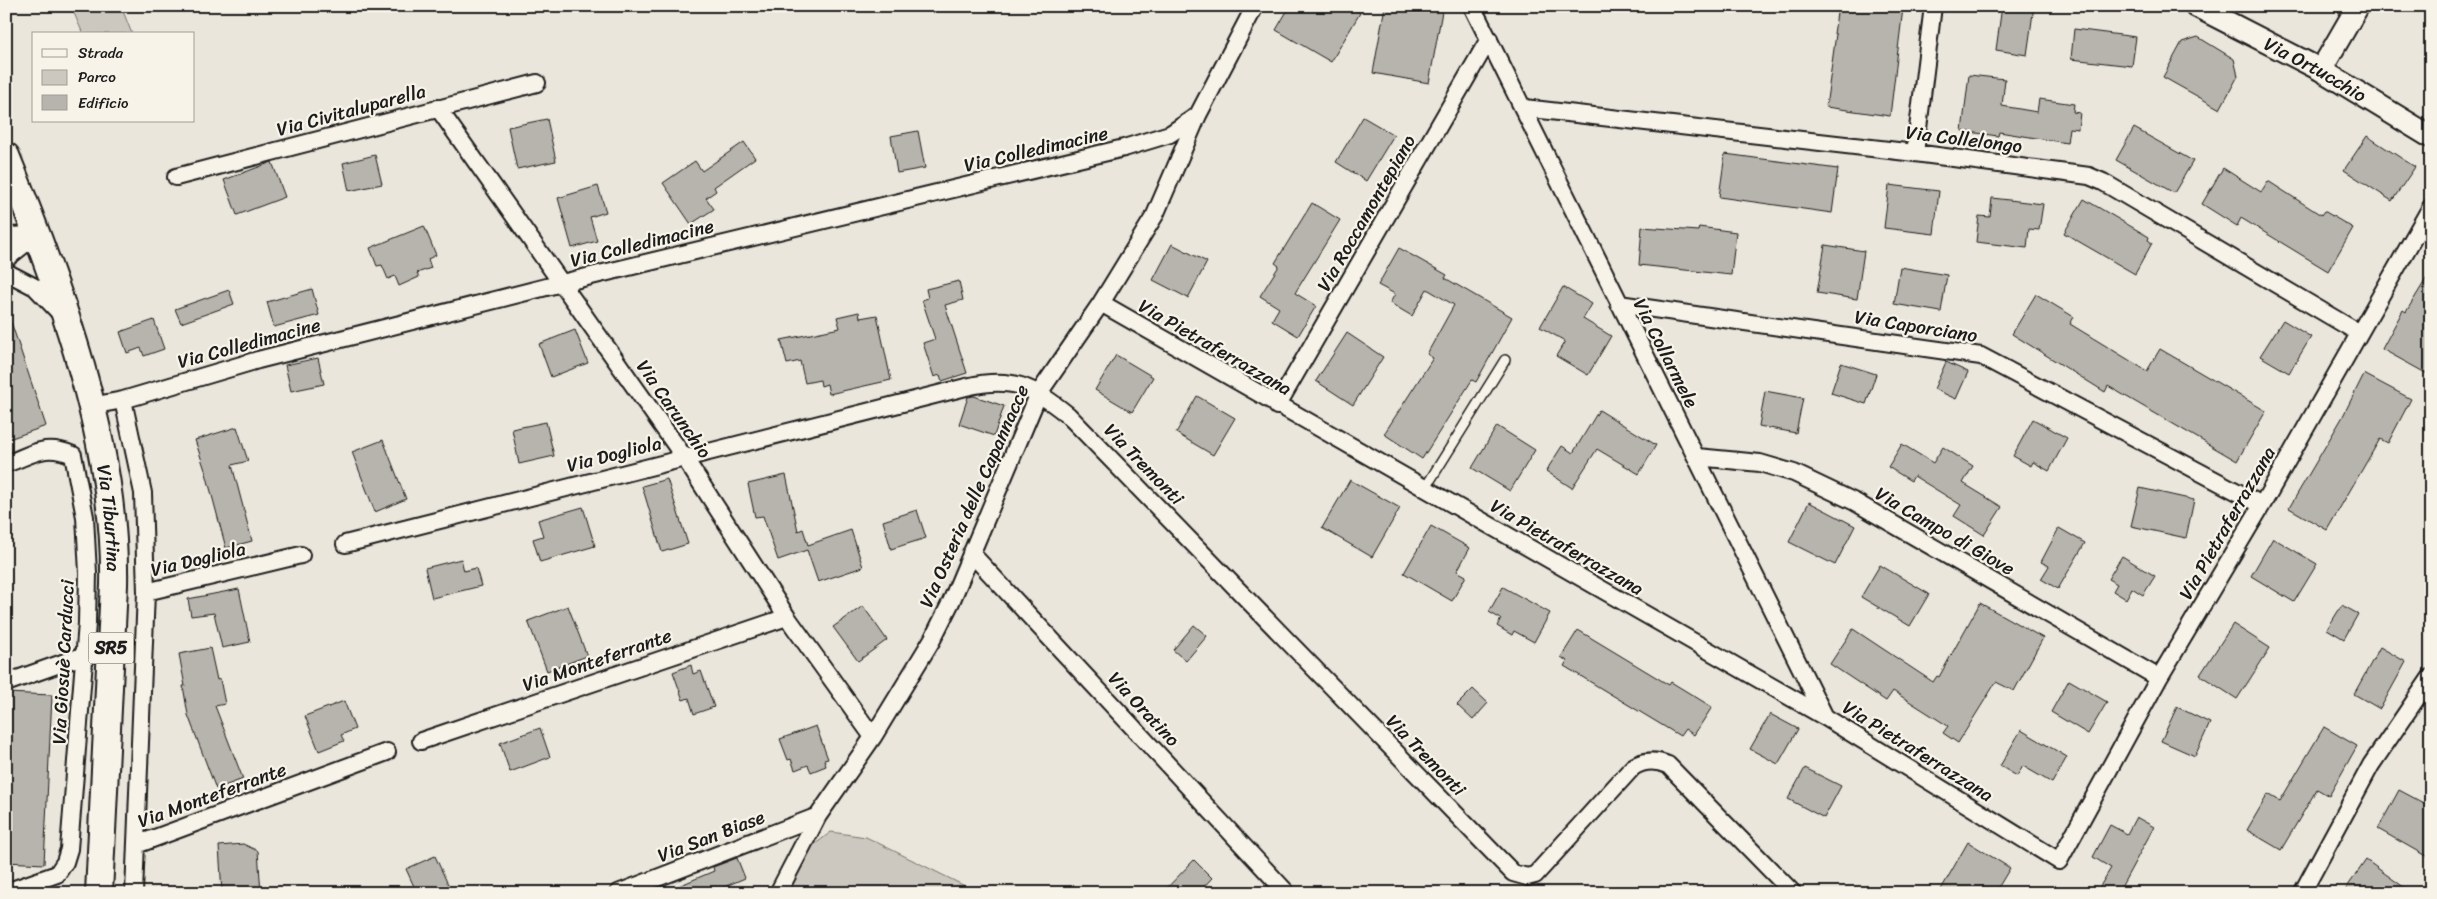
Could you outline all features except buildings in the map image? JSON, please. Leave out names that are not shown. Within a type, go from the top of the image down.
[{"type":"main road","name":"Via Tiburtina","points":[[6,156],[65,320],[91,406],[109,491],[115,555],[99,893]]},
{"type":"street","name":"Via Osteria delle Capannacce","points":[[778,893],[818,816],[873,737],[932,640],[971,553],[1038,393],[1101,303],[1155,215],[1198,115],[1255,6]]},
{"type":"street","name":"Via Collarmele","points":[[1472,6],[1825,717]]},
{"type":"street","points":[[1915,153],[1933,6]]},
{"type":"street","name":"Via Ortucchio","points":[[2196,6],[2321,70],[2431,137]]},
{"type":"street","points":[[2321,70],[2358,6]]},
{"type":"street","name":"Via Roccamontepiano","points":[[1277,406],[1489,40]]},
{"type":"street","name":"Via Civitaluparella","points":[[176,177],[537,83]]},
{"type":"street","name":"Via Carunchio","points":[[438,108],[684,457],[786,617],[873,737]]},
{"type":"street","name":"Via Collelongo","points":[[1524,108],[1915,153],[2089,176],[2104,182],[2359,333]]},
{"type":"street","name":"Via Colledimacine","points":[[91,406],[123,400],[258,360],[562,284],[1124,148],[1170,134],[1198,115]]},
{"type":"street","name":"Via Pietraferrazzana","points":[[1101,303],[1277,406],[1825,717],[2059,861],[2159,678],[2262,505],[2431,206]]},
{"type":"street","points":[[6,236],[36,235]]},
{"type":"street","points":[[6,259],[36,235]]},
{"type":"street","points":[[6,272],[35,287],[65,320]]},
{"type":"street","name":"Via Caporciano","points":[[1619,304],[1981,356],[2262,505]]},
{"type":"street","name":"Via Dogliola","points":[[345,544],[986,382],[1005,382],[1038,393]]},
{"type":"street","name":"Via Tremonti","points":[[1038,393],[1068,415],[1514,874],[1527,877],[1534,874],[1633,767],[1639,763],[1658,761],[1668,765],[1793,893]]},
{"type":"street","name":"Via Dogliola","points":[[123,400],[143,493],[146,592],[301,555]]},
{"type":"street","name":"Via Giosuè Carducci","points":[[6,464],[46,449],[60,450],[73,455],[85,517],[88,559],[85,655],[73,819],[69,849],[60,871],[52,876],[6,892]]},
{"type":"street","name":"Via Campo di Giove","points":[[1697,457],[1760,463],[1803,477],[1855,502],[2159,678]]},
{"type":"street","name":"Via Oratino","points":[[971,553],[1287,893]]},
{"type":"street","points":[[134,893],[146,592]]},
{"type":"street","name":"Via Monteferrante","points":[[420,742],[786,617]]},
{"type":"street","points":[[6,683],[85,655]]},
{"type":"street","points":[[2302,893],[2372,765],[2431,677]]},
{"type":"street","name":"Via Monteferrante","points":[[136,845],[387,752]]},
{"type":"street","name":"Via San Biase","points":[[618,893],[818,816]]},
{"type":"lane","points":[[1424,490],[1505,360]]},
{"type":"green space","points":[[71,6],[121,6],[131,32],[82,32]]},
{"type":"green space","points":[[831,832],[866,837],[979,893],[784,893],[806,851]]}]
